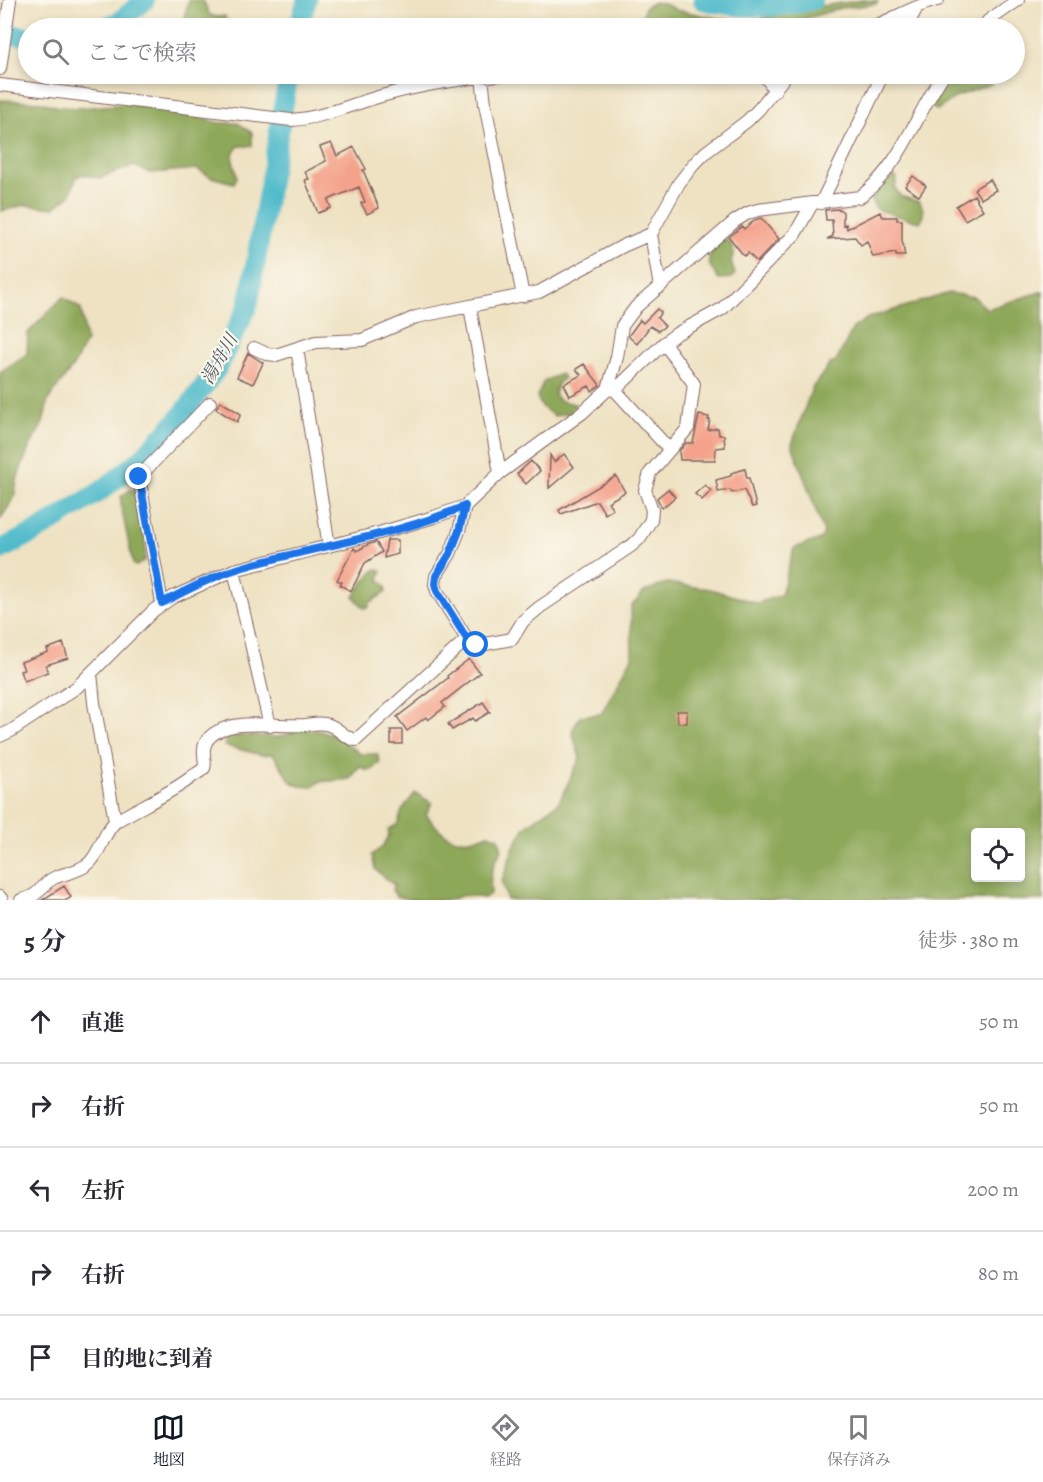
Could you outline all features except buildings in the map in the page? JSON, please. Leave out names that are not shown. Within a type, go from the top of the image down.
[{"type":"street","points":[[895,18],[916,7],[938,0]]},
{"type":"street","points":[[992,18],[1018,0]]},
{"type":"street","points":[[0,69],[10,5]]},
{"type":"street","points":[[911,18],[916,7]]},
{"type":"street","points":[[0,85],[291,120],[315,117],[406,89],[438,84]]},
{"type":"street","points":[[483,84],[523,296]]},
{"type":"street","points":[[770,84],[775,91]]},
{"type":"street","points":[[660,286],[651,234],[678,183],[706,152],[747,121],[780,84]]},
{"type":"street","points":[[0,736],[77,687],[162,603],[234,570],[434,518],[465,506],[500,473],[582,413],[664,343],[722,309],[795,234],[817,204],[878,84]]},
{"type":"street","points":[[611,389],[622,326],[636,308],[735,221],[748,213],[860,197],[877,182],[900,153],[937,84]]},
{"type":"street","points":[[254,348],[276,356],[316,342],[362,340],[416,317],[438,311],[470,307],[539,292],[623,246],[651,234]]},
{"type":"street","points":[[470,307],[500,473]]},
{"type":"street","points":[[465,506],[450,554],[436,576],[437,591],[467,639],[480,645],[512,639],[523,621],[540,607],[639,539],[651,520],[652,510],[645,490],[650,473],[687,428],[694,384],[664,343]]},
{"type":"street","points":[[297,349],[329,546]]},
{"type":"street","points":[[611,389],[669,449]]},
{"type":"street","points":[[162,603],[139,477],[210,404]]},
{"type":"street","points":[[234,570],[270,726]]},
{"type":"street","points":[[21,900],[33,897],[53,878],[89,864],[116,821],[142,809],[203,768],[205,741],[210,736],[228,727],[250,724],[285,727],[321,723],[356,740],[467,639]]},
{"type":"street","points":[[91,673],[94,703],[116,821]]},
{"type":"green space","points":[[189,0],[203,0],[209,14],[225,16],[226,18],[184,18]]},
{"type":"green space","points":[[862,0],[878,1],[876,4],[841,8],[808,18],[764,18],[791,11]]},
{"type":"green space","points":[[655,2],[676,10],[717,18],[642,17],[645,7]]},
{"type":"green space","points":[[942,84],[992,84],[958,96],[937,110],[934,109]]},
{"type":"green space","points":[[0,100],[41,102],[59,107],[80,108],[126,104],[151,106],[179,115],[205,118],[218,123],[238,123],[252,133],[252,146],[239,146],[233,154],[237,177],[234,183],[211,177],[197,169],[150,173],[134,166],[99,178],[82,174],[76,178],[70,195],[54,208],[25,205],[1,211]]},
{"type":"green space","points":[[894,176],[897,178],[895,188],[900,196],[920,202],[923,217],[920,222],[880,210],[871,200],[886,181]]},
{"type":"green space","points":[[722,238],[729,241],[732,247],[731,262],[735,274],[732,278],[719,279],[709,263],[710,254]]},
{"type":"green space","points":[[1043,291],[1043,900],[507,900],[502,882],[513,848],[525,827],[559,802],[580,758],[572,731],[580,716],[601,714],[632,657],[631,607],[644,592],[667,583],[710,589],[757,603],[781,595],[794,548],[821,539],[824,533],[792,444],[812,388],[830,364],[836,362],[853,328],[868,318],[949,293],[974,297],[987,309]]},
{"type":"green space","points":[[63,297],[81,309],[86,341],[74,365],[48,400],[43,423],[29,448],[18,476],[14,498],[0,520],[0,372],[27,354],[28,333]]},
{"type":"green space","points":[[561,374],[564,378],[559,382],[554,394],[558,400],[575,404],[575,407],[570,413],[554,416],[542,407],[537,397],[544,381]]},
{"type":"green space","points":[[130,490],[134,491],[145,538],[145,560],[136,566],[133,564],[121,506],[121,497]]},
{"type":"green space","points":[[377,569],[382,570],[379,579],[386,587],[386,592],[369,603],[369,607],[364,608],[354,597],[367,578]]},
{"type":"green space","points":[[310,729],[337,735],[360,754],[377,754],[380,761],[372,770],[366,770],[360,766],[350,779],[319,782],[312,787],[299,786],[291,782],[273,754],[262,755],[225,746],[228,735],[279,737]]},
{"type":"green space","points":[[415,793],[432,803],[426,814],[432,823],[453,838],[461,840],[479,838],[489,834],[499,838],[502,850],[492,870],[491,893],[484,898],[464,895],[449,900],[412,900],[396,896],[392,890],[394,885],[375,869],[372,855],[382,847],[389,836],[388,830],[398,824],[402,810]]},
{"type":"waterway","points":[[124,18],[145,0]]},
{"type":"waterway","name":"湯舟川","points":[[301,18],[307,0]]},
{"type":"waterway","points":[[703,0],[758,7],[813,0]]},
{"type":"waterway","points":[[0,32],[18,35]]},
{"type":"waterway","name":"湯舟川","points":[[0,550],[39,530],[101,491],[141,459],[181,416],[216,370],[248,306],[287,84]]},
{"type":"route","points":[[139,477],[162,603],[234,570],[434,518],[465,506],[459,531],[450,554],[436,576],[435,584],[467,639],[476,645]]}]
